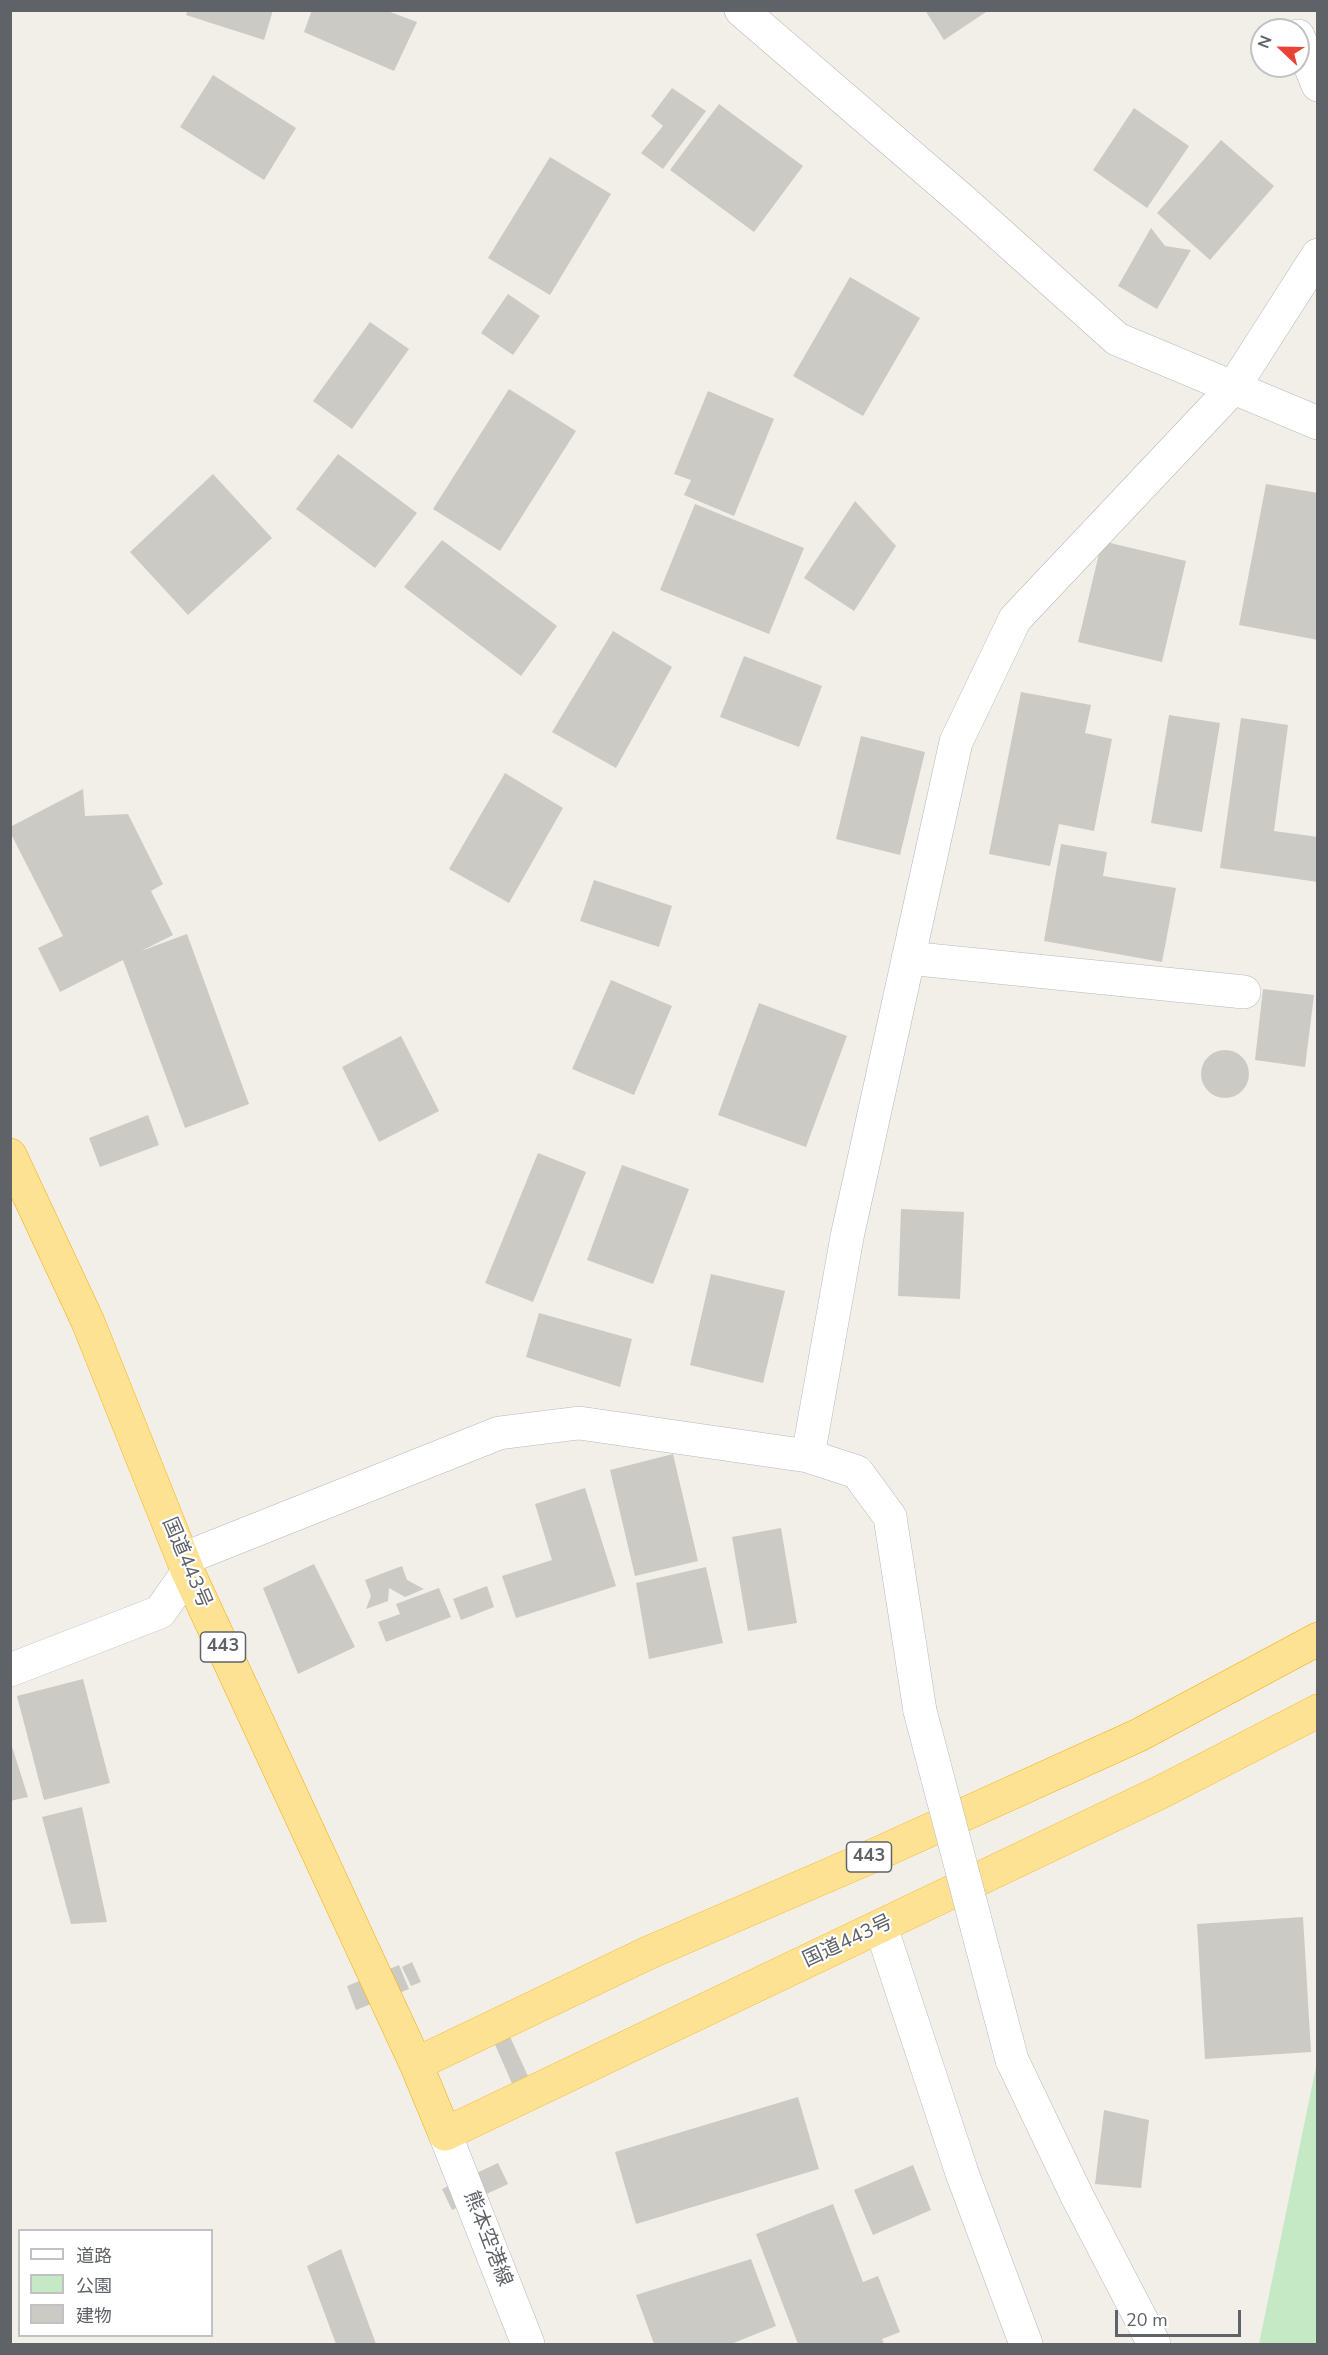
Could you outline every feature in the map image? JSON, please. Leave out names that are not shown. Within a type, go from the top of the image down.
[{"type":"highway","name":"国道443号","points":[[10,1155],[88,1322],[185,1565],[416,2064],[445,2134],[1163,1791],[1317,1711]]},
{"type":"highway","name":"443","points":[[416,2064],[648,1953],[879,1853],[1138,1735],[1317,1639]]},
{"type":"street","points":[[741,10],[1117,339],[1317,423]]},
{"type":"street","points":[[1310,67],[1317,85]]},
{"type":"street","points":[[808,1456],[847,1237],[956,742],[1015,619],[1233,388],[1317,255]]},
{"type":"street","points":[[908,958],[1244,992]]},
{"type":"street","points":[[10,1670],[160,1612],[185,1565],[499,1433],[579,1423],[808,1456],[857,1472],[890,1517],[920,1712],[1012,2060],[1077,2196],[1154,2344]]},
{"type":"street","points":[[881,1927],[962,2173],[1026,2344]]},
{"type":"street","name":"熊本空港線","points":[[445,2134],[528,2344]]},
{"type":"green space","points":[[1317,2062],[1317,2344],[1259,2344]]},
{"type":"building","points":[[188,10],[273,10],[264,40],[186,15]]},
{"type":"building","points":[[312,10],[385,10],[417,22],[394,71],[304,32]]},
{"type":"building","points":[[925,10],[989,10],[944,40]]},
{"type":"building","points":[[213,75],[296,128],[264,180],[180,127]]},
{"type":"building","points":[[672,88],[706,111],[663,169],[641,153],[663,126],[651,116]]},
{"type":"building","points":[[719,104],[803,166],[754,232],[670,170]]},
{"type":"building","points":[[1134,108],[1189,146],[1147,208],[1093,170]]},
{"type":"building","points":[[1221,140],[1274,186],[1210,260],[1157,213]]},
{"type":"building","points":[[550,157],[611,194],[550,295],[488,258]]},
{"type":"building","points":[[1151,228],[1165,246],[1191,250],[1157,309],[1118,286]]},
{"type":"building","points":[[850,277],[920,318],[863,416],[793,376]]},
{"type":"building","points":[[508,294],[540,316],[513,355],[481,333]]},
{"type":"building","points":[[370,322],[409,349],[352,429],[313,401]]},
{"type":"building","points":[[509,389],[576,431],[500,551],[433,509]]},
{"type":"building","points":[[708,391],[774,419],[734,516],[684,495],[691,480],[674,474]]},
{"type":"building","points":[[338,454],[417,513],[375,568],[296,509]]},
{"type":"building","points":[[213,474],[272,538],[188,615],[130,552]]},
{"type":"building","points":[[1266,484],[1318,493],[1318,640],[1239,625]]},
{"type":"building","points":[[855,501],[896,546],[854,611],[804,578]]},
{"type":"building","points":[[695,504],[804,548],[769,634],[660,590]]},
{"type":"building","points":[[442,540],[557,626],[521,676],[404,587]]},
{"type":"building","points":[[1102,541],[1186,561],[1162,662],[1078,642]]},
{"type":"building","points":[[613,631],[672,667],[616,768],[552,732]]},
{"type":"building","points":[[744,656],[822,686],[799,747],[720,717]]},
{"type":"building","points":[[1021,692],[1091,705],[1085,733],[1112,739],[1094,831],[1059,824],[1050,866],[989,854]]},
{"type":"building","points":[[1169,715],[1220,723],[1202,832],[1151,823]]},
{"type":"building","points":[[1241,718],[1288,725],[1274,831],[1318,837],[1318,882],[1220,868]]},
{"type":"building","points":[[861,736],[925,752],[900,855],[836,839]]},
{"type":"building","points":[[505,773],[563,808],[509,903],[449,869]]},
{"type":"building","points":[[83,789],[85,816],[128,814],[163,884],[151,891],[173,935],[141,951],[187,934],[249,1104],[185,1128],[123,960],[60,992],[38,948],[63,936],[10,832],[10,827]]},
{"type":"building","points":[[1061,844],[1107,852],[1103,876],[1176,888],[1162,962],[1044,941]]},
{"type":"building","points":[[594,880],[672,906],[659,947],[580,921]]},
{"type":"building","points":[[611,980],[672,1006],[634,1095],[572,1069]]},
{"type":"building","points":[[1263,989],[1314,995],[1305,1067],[1255,1060]]},
{"type":"building","points":[[759,1003],[847,1036],[806,1147],[718,1115]]},
{"type":"building","points":[[401,1036],[439,1111],[379,1142],[342,1067]]},
{"type":"building","points":[[1220,1050],[1230,1050],[1242,1057],[1249,1069],[1249,1079],[1242,1091],[1230,1098],[1220,1098],[1205,1087],[1201,1079],[1201,1069],[1212,1054]]},
{"type":"building","points":[[148,1115],[159,1145],[100,1167],[89,1138]]},
{"type":"building","points":[[538,1153],[586,1172],[533,1302],[485,1283]]},
{"type":"building","points":[[622,1165],[689,1189],[653,1284],[587,1260]]},
{"type":"building","points":[[901,1209],[964,1212],[960,1299],[898,1296]]},
{"type":"building","points":[[711,1274],[785,1291],[763,1383],[690,1365]]},
{"type":"building","points":[[539,1313],[632,1339],[620,1387],[526,1357]]},
{"type":"building","points":[[673,1454],[698,1561],[635,1576],[610,1470]]},
{"type":"building","points":[[585,1488],[616,1586],[516,1618],[502,1576],[552,1560],[535,1504]]},
{"type":"building","points":[[781,1528],[797,1623],[748,1631],[732,1537]]},
{"type":"building","points":[[314,1564],[355,1647],[298,1674],[263,1588]]},
{"type":"building","points":[[402,1566],[407,1580],[424,1589],[405,1597],[389,1588],[388,1601],[366,1609],[371,1596],[365,1580]]},
{"type":"building","points":[[706,1567],[723,1643],[649,1659],[636,1583]]},
{"type":"building","points":[[487,1586],[494,1607],[461,1620],[453,1599]]},
{"type":"building","points":[[439,1588],[451,1617],[386,1642],[378,1622],[400,1614],[396,1604]]},
{"type":"building","points":[[83,1679],[110,1783],[44,1800],[17,1696]]},
{"type":"building","points":[[10,1740],[28,1797],[10,1801]]},
{"type":"building","points":[[82,1807],[107,1922],[71,1924],[42,1817]]},
{"type":"building","points":[[1303,1917],[1311,2052],[1205,2059],[1197,1924]]},
{"type":"building","points":[[412,1962],[421,1982],[411,1986],[402,1967]]},
{"type":"building","points":[[399,1965],[409,1989],[356,2010],[347,1986]]},
{"type":"building","points":[[501,2017],[533,2087],[517,2095],[486,2024]]},
{"type":"building","points":[[798,2097],[819,2169],[636,2224],[615,2152]]},
{"type":"building","points":[[1104,2110],[1149,2120],[1141,2188],[1095,2184]]},
{"type":"building","points":[[498,2163],[508,2184],[452,2210],[442,2189]]},
{"type":"building","points":[[913,2165],[931,2210],[873,2235],[854,2190]]},
{"type":"building","points":[[833,2204],[863,2282],[878,2276],[900,2332],[882,2339],[884,2344],[798,2344],[756,2234]]},
{"type":"building","points":[[341,2249],[376,2344],[336,2344],[307,2266]]},
{"type":"building","points":[[751,2259],[776,2326],[731,2344],[654,2344],[636,2295]]}]
